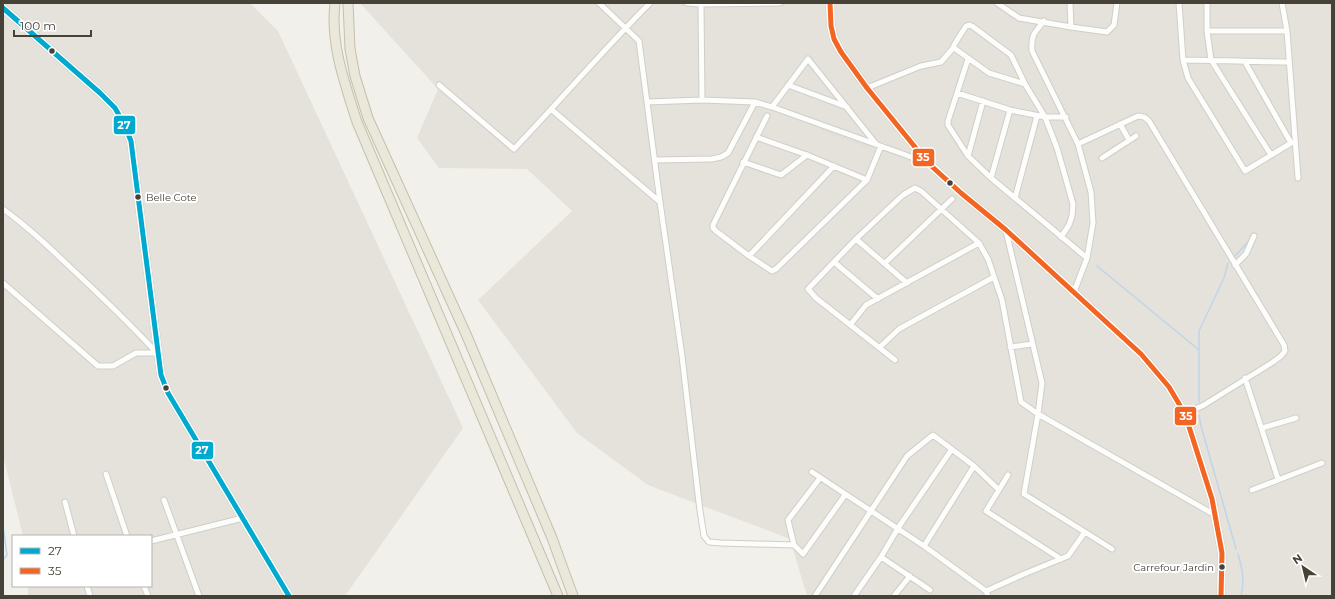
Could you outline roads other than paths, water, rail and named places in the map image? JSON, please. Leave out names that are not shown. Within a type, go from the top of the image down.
[{"type":"highway","points":[[335,3],[336,47],[342,76],[357,122],[558,596]]},
{"type":"highway","points":[[348,3],[350,48],[355,76],[368,118],[466,334],[552,538],[573,596]]},
{"type":"street","points":[[599,3],[639,41],[682,356],[698,497],[704,536],[709,542],[794,545]]},
{"type":"street","points":[[439,85],[514,149],[552,110],[626,27],[650,3]]},
{"type":"street","points":[[687,3],[780,3]]},
{"type":"street","points":[[997,3],[1019,18],[1108,32],[1114,25],[1117,3]]},
{"type":"street","points":[[1070,3],[1071,27]]},
{"type":"street","points":[[1179,3],[1183,60],[1188,78],[1245,171],[1291,143],[1245,62]]},
{"type":"street","points":[[1207,3],[1207,31],[1210,60],[1271,155]]},
{"type":"street","points":[[1282,3],[1287,31],[1298,178]]},
{"type":"street","points":[[701,4],[702,100]]},
{"type":"street","points":[[830,4],[831,26],[834,39],[841,52],[867,88],[928,163],[960,193],[1006,230],[1141,354],[1169,387],[1185,414],[1212,499],[1222,553],[1221,596]]},
{"type":"street","points":[[3,8],[100,92],[115,108],[124,124],[131,141],[161,376],[166,388],[287,595]]},
{"type":"street","points":[[1044,21],[1034,32],[1031,39],[1032,51],[1066,117],[1078,144],[1091,192],[1093,223],[1087,258],[1074,292]]},
{"type":"street","points":[[867,88],[921,66],[941,62],[954,47],[966,26],[969,25],[1011,55],[1025,84],[1045,117],[1057,148],[1073,204],[1072,216],[1069,225],[1061,237]]},
{"type":"street","points":[[1207,31],[1287,31]]},
{"type":"street","points":[[954,47],[968,59],[989,73],[1025,84]]},
{"type":"street","points":[[772,107],[808,59],[878,145]]},
{"type":"street","points":[[968,59],[948,120],[948,125],[968,156],[991,178],[1087,258]]},
{"type":"street","points":[[1183,60],[1289,62]]},
{"type":"street","points":[[788,86],[848,108]]},
{"type":"street","points":[[957,93],[1010,110],[1037,116],[1066,117]]},
{"type":"street","points":[[647,102],[702,100],[755,102],[928,163]]},
{"type":"street","points":[[968,156],[983,101]]},
{"type":"street","points":[[655,160],[712,159],[721,157],[728,153],[755,102]]},
{"type":"street","points":[[552,110],[660,202]]},
{"type":"street","points":[[991,178],[1010,110]]},
{"type":"street","points":[[767,116],[712,225],[716,231],[772,271],[776,269],[867,180],[878,145]]},
{"type":"street","points":[[1016,198],[1037,116]]},
{"type":"street","points":[[1078,144],[1138,116],[1144,117],[1149,121],[1284,345],[1285,351],[1273,362],[1245,378],[1204,405],[1185,414]]},
{"type":"street","points":[[1120,124],[1129,140]]},
{"type":"street","points":[[1102,158],[1136,136]]},
{"type":"street","points":[[756,137],[807,155],[867,180]]},
{"type":"street","points":[[743,162],[781,175],[807,155]]},
{"type":"street","points":[[749,256],[834,166]]},
{"type":"street","points":[[895,360],[816,298],[808,289],[856,239],[903,195],[915,188],[921,191],[942,209],[979,243],[988,259],[1002,300],[1021,402],[1038,414],[1215,516]]},
{"type":"street","points":[[885,263],[952,199]]},
{"type":"street","points":[[3,209],[28,227],[121,315],[157,353]]},
{"type":"street","points":[[1006,230],[1042,384],[1024,494],[1112,549]]},
{"type":"street","points":[[1236,265],[1246,254],[1254,236]]},
{"type":"street","points":[[856,239],[907,283]]},
{"type":"street","points":[[850,325],[866,305],[979,243]]},
{"type":"street","points":[[834,262],[878,298]]},
{"type":"street","points":[[880,347],[899,329],[994,277]]},
{"type":"street","points":[[3,284],[98,366],[113,366],[136,353],[157,353]]},
{"type":"street","points":[[1010,347],[1032,344]]},
{"type":"street","points":[[1245,378],[1278,479]]},
{"type":"street","points":[[1262,428],[1296,418]]},
{"type":"street","points":[[815,596],[907,456],[934,435],[974,466],[999,490]]},
{"type":"street","points":[[854,596],[952,449]]},
{"type":"street","points":[[1252,490],[1322,463]]},
{"type":"street","points":[[924,546],[974,466]]},
{"type":"street","points":[[812,472],[871,512],[898,528],[987,593],[1024,574],[1068,556],[1085,532]]},
{"type":"street","points":[[106,474],[126,535]]},
{"type":"street","points":[[1008,475],[986,511],[1061,559]]},
{"type":"street","points":[[820,478],[788,520],[794,545],[803,554],[845,495]]},
{"type":"street","points":[[164,500],[200,596]]},
{"type":"street","points":[[65,502],[74,535]]},
{"type":"street","points":[[152,541],[243,518]]},
{"type":"street","points":[[881,557],[930,590]]},
{"type":"street","points":[[894,596],[910,576]]},
{"type":"waterway","points":[[1235,256],[1250,240]]},
{"type":"waterway","points":[[1199,402],[1199,331],[1224,278],[1228,263]]},
{"type":"waterway","points":[[1097,266],[1199,350]]},
{"type":"waterway","points":[[1199,415],[1236,549]]},
{"type":"waterway","points":[[3,526],[7,555],[3,560]]},
{"type":"waterway","points":[[1238,554],[1241,564],[1243,585],[1241,596]]},
{"type":"place","name":"Belle Cote","points":[[138,197]]},
{"type":"place","name":"Carrefour Jardin","points":[[1222,567]]}]
